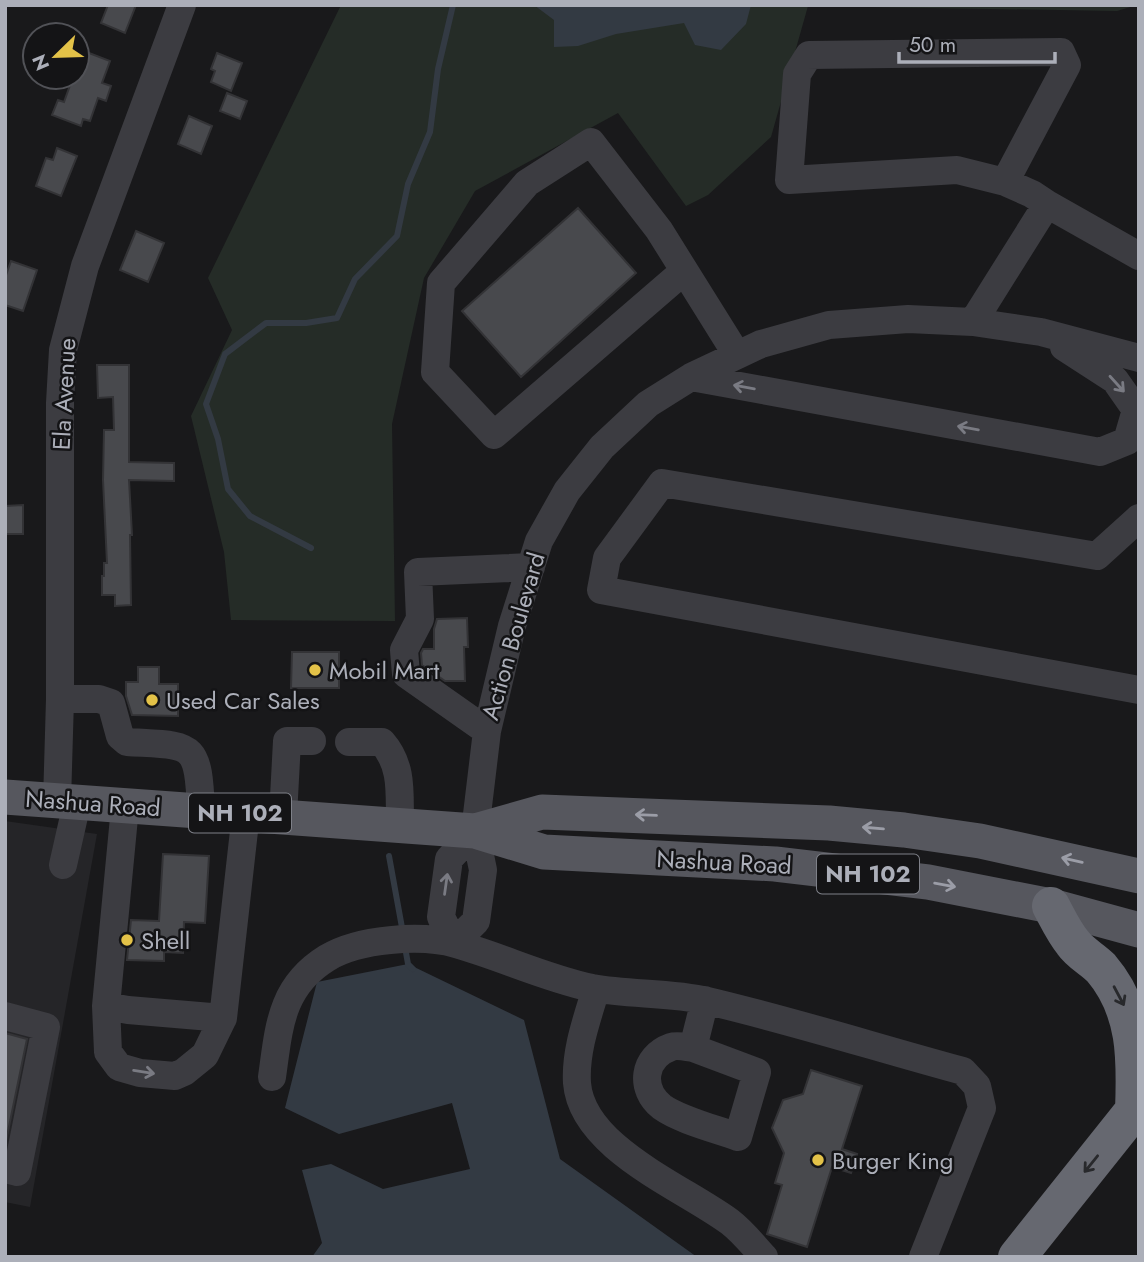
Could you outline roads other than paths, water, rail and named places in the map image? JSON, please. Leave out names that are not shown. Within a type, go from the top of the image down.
[{"type":"highway","points":[[1017,1257],[1136,1107],[1135,1051],[1126,1009],[1111,981],[1074,946],[1051,906]]},
{"type":"main road","name":"Nashua Road","points":[[5,797],[475,831],[544,852],[815,867],[928,882],[1051,906],[1139,930]]},
{"type":"main road","name":"Nashua Road","points":[[475,831],[542,811],[829,824],[904,830],[980,841],[1139,876]]},
{"type":"street","name":"Ela Avenue","points":[[62,865],[67,803],[60,699],[60,403],[63,350],[85,266],[182,5]]},
{"type":"street","points":[[1005,183],[1068,65],[1061,52],[809,55],[797,74],[789,180],[957,170],[1005,183],[1032,194],[1139,256]]},
{"type":"street","points":[[684,271],[494,435],[435,372],[441,283],[527,183],[591,142],[659,230],[737,355]]},
{"type":"street","points":[[973,321],[1047,204]]},
{"type":"street","name":"Action Boulevard","points":[[475,831],[486,731],[512,626],[540,541],[567,491],[602,447],[648,404],[691,377],[761,344],[829,325],[908,319],[973,321],[1041,332],[1139,358]]},
{"type":"street","points":[[691,377],[1100,452],[1127,441],[1136,410],[1115,380],[1041,332]]},
{"type":"street","points":[[1139,518],[1097,556],[662,483],[607,558],[601,590],[1139,690]]},
{"type":"street","points":[[486,731],[406,674],[404,650],[420,619],[418,572],[531,567]]},
{"type":"street","points":[[60,699],[99,699],[111,704],[120,736],[127,741],[181,746],[193,755],[200,771],[201,810]]},
{"type":"street","points":[[283,816],[287,741],[312,741]]},
{"type":"street","points":[[349,742],[382,742],[393,754],[398,768],[400,825]]},
{"type":"street","points":[[125,807],[106,1006],[108,1052],[119,1067],[140,1073],[175,1076],[205,1055],[223,1018],[246,813]]},
{"type":"street","points":[[454,943],[441,917],[449,859],[475,831]]},
{"type":"street","points":[[272,1077],[282,1013],[293,990],[308,972],[328,957],[353,947],[383,941],[421,940],[454,943],[539,973],[596,989],[705,1000],[963,1071],[977,1086],[982,1108],[923,1257]]},
{"type":"street","points":[[596,989],[582,1035],[577,1066],[577,1086],[593,1126],[612,1146],[731,1223],[764,1257]]},
{"type":"street","points":[[693,1048],[705,1000]]},
{"type":"street","points":[[106,1006],[223,1018]]},
{"type":"street","points":[[5,1016],[46,1027],[17,1172],[5,1169]]},
{"type":"waterway","points":[[311,548],[250,516],[228,489],[218,439],[206,404],[225,354],[266,323],[306,323],[337,318],[355,279],[397,236],[408,184],[430,132],[438,69],[453,5]]},
{"type":"waterway","points":[[389,856],[403,933]]},
{"type":"waterway","points":[[405,947],[408,964],[413,969]]},
{"type":"place","name":"Mobil Mart","points":[[315,670]]},
{"type":"place","name":"Used Car Sales","points":[[152,700]]},
{"type":"place","name":"Shell","points":[[127,940]]},
{"type":"place","name":"Burger King","points":[[818,1160]]}]
